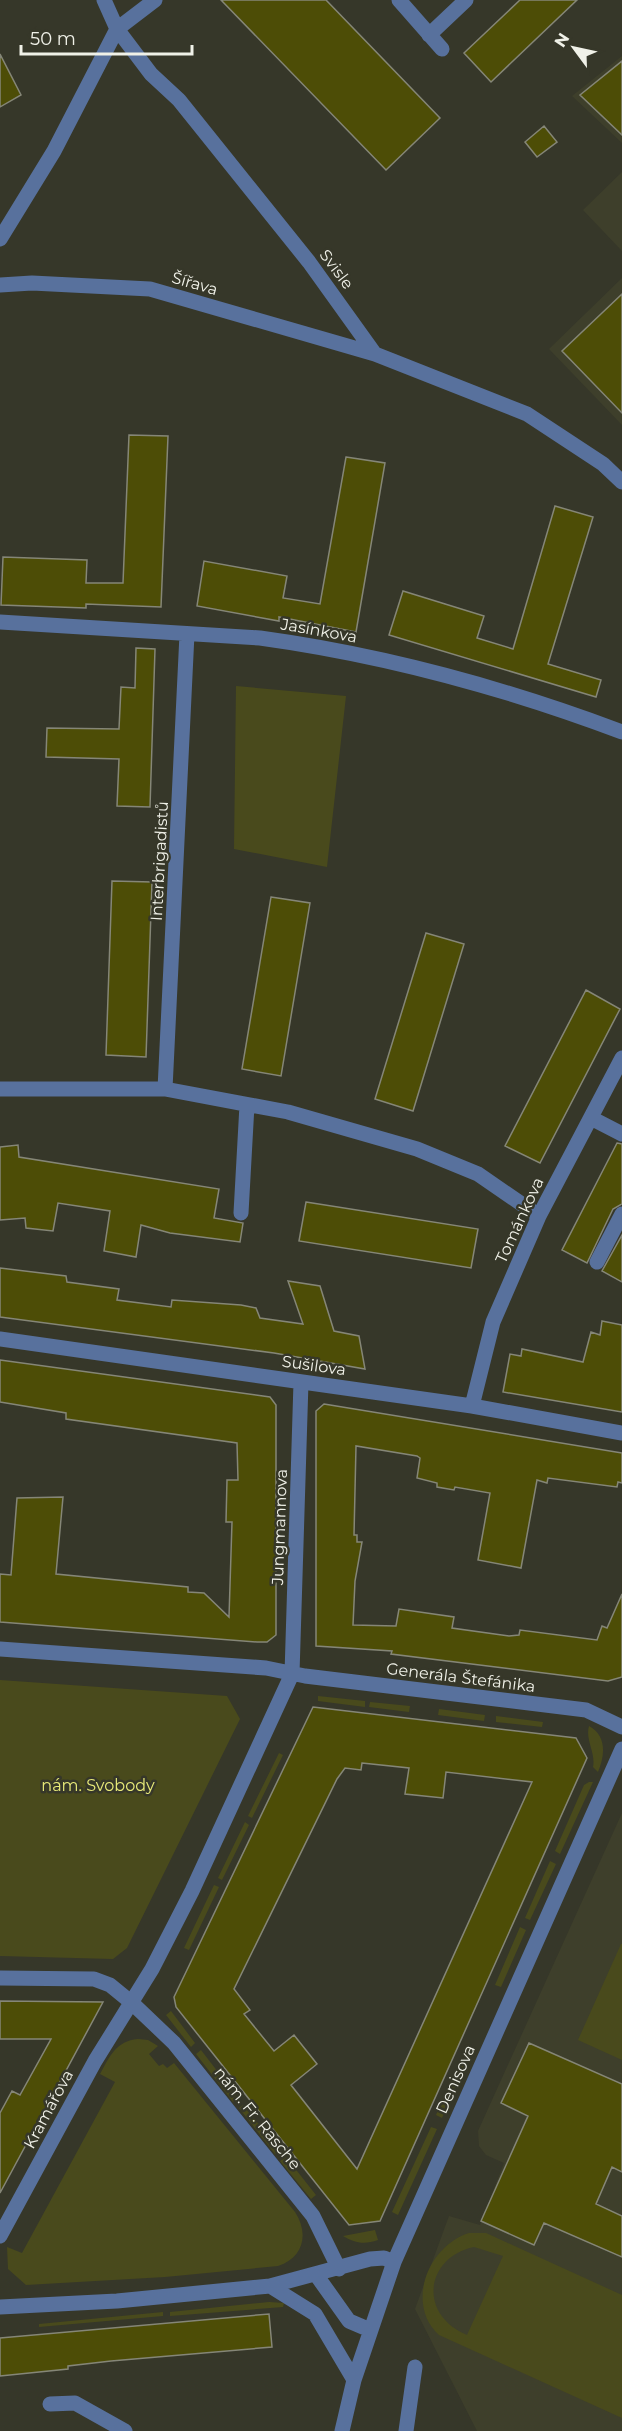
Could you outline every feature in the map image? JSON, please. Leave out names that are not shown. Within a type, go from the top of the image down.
[{"type":"street","points":[[105,0],[117,29]]},
{"type":"street","points":[[0,238],[54,151],[117,29],[154,0]]},
{"type":"street","points":[[399,0],[442,49]]},
{"type":"street","points":[[429,35],[466,0]]},
{"type":"street","name":"Svisle","points":[[117,29],[151,74],[179,100],[314,269],[375,354]]},
{"type":"street","name":"Šířava","points":[[0,285],[32,283],[150,289],[375,354]]},
{"type":"street","points":[[375,354],[527,414],[603,464],[622,483]]},
{"type":"street","name":"Jasínkova","points":[[0,622],[272,640],[387,660],[534,701],[622,732]]},
{"type":"street","name":"Interbrigadistů","points":[[165,1089],[187,634]]},
{"type":"street","name":"Tománkova","points":[[472,1406],[493,1322],[539,1216],[622,1059]]},
{"type":"street","points":[[0,1089],[165,1089],[288,1112],[417,1149],[478,1174],[539,1216]]},
{"type":"street","points":[[241,1212],[247,1105]]},
{"type":"street","points":[[591,1118],[622,1134]]},
{"type":"street","points":[[597,1262],[622,1214]]},
{"type":"street","name":"Sušilova","points":[[0,1339],[472,1406],[622,1433]]},
{"type":"street","name":"Jungmannova","points":[[291,1674],[301,1382]]},
{"type":"street","points":[[0,1649],[266,1668],[291,1674],[192,1891],[152,1969],[132,2002],[111,1985],[94,1979],[0,1977]]},
{"type":"street","name":"Generála Štefánika","points":[[291,1674],[586,1710],[622,1726]]},
{"type":"street","name":"Denisova","points":[[342,2431],[354,2380],[394,2262],[622,1749]]},
{"type":"street","name":"Kramářova","points":[[0,2236],[95,2061],[132,2002]]},
{"type":"street","name":"nám. Fr. Rasche","points":[[132,2002],[174,2043],[313,2216],[339,2269]]},
{"type":"street","points":[[0,2307],[117,2301],[270,2286],[317,2276],[375,2258],[394,2262]]},
{"type":"street","points":[[317,2276],[320,2284],[349,2321],[370,2330]]},
{"type":"street","points":[[270,2286],[315,2314],[354,2380]]},
{"type":"street","points":[[406,2431],[415,2367]]},
{"type":"street","points":[[50,2404],[75,2403],[125,2431]]},
{"type":"shaded area","points":[[622,56],[622,143],[572,96]]},
{"type":"shaded area","points":[[622,172],[622,251],[583,210]]},
{"type":"shaded area","points":[[622,278],[622,425],[549,349]]},
{"type":"shaded area","points":[[622,1813],[622,2431],[477,2431],[415,2309],[449,2216],[480,2225],[504,2163],[486,2155],[479,2146],[478,2131]]},
{"type":"green space","points":[[236,686],[346,696],[327,867],[234,849]]},
{"type":"green space","name":"nám. Svobody","points":[[0,1680],[227,1696],[240,1719],[127,1948],[113,1959],[0,1956]]},
{"type":"green space","points":[[318,1696],[365,1701],[365,1707],[318,1701]]},
{"type":"green space","points":[[370,1702],[410,1706],[409,1712],[369,1707]]},
{"type":"green space","points":[[439,1709],[485,1715],[484,1721],[438,1715]]},
{"type":"green space","points":[[496,1716],[543,1722],[542,1727],[496,1722]]},
{"type":"green space","points":[[589,1726],[602,1740],[603,1753],[598,1772],[593,1767],[588,1736]]},
{"type":"green space","points":[[279,1753],[283,1755],[252,1818],[248,1816]]},
{"type":"green space","points":[[593,1782],[560,1854],[555,1851],[584,1785]]},
{"type":"green space","points":[[245,1822],[249,1825],[222,1880],[218,1878]]},
{"type":"green space","points":[[550,1861],[556,1864],[530,1920],[525,1918]]},
{"type":"green space","points":[[214,1885],[219,1887],[189,1950],[184,1948]]},
{"type":"green space","points":[[520,1927],[526,1930],[501,1987],[495,1985]]},
{"type":"green space","points":[[622,1944],[622,2060],[578,2040]]},
{"type":"green space","points":[[171,2011],[195,2043],[191,2047],[166,2015]]},
{"type":"green space","points":[[130,2040],[148,2040],[158,2046],[149,2054],[159,2066],[163,2064],[167,2068],[174,2063],[295,2212],[303,2236],[298,2251],[294,2257],[278,2266],[165,2277],[26,2285],[8,2269],[7,2247],[22,2253],[115,2082],[100,2074],[119,2046]]},
{"type":"green space","points":[[201,2050],[238,2098],[233,2102],[196,2054]]},
{"type":"green space","points":[[461,2058],[467,2060],[442,2118],[436,2115]]},
{"type":"green space","points":[[243,2105],[280,2150],[275,2154],[239,2108]]},
{"type":"green space","points":[[431,2127],[437,2129],[398,2215],[392,2212]]},
{"type":"green space","points":[[286,2157],[316,2195],[311,2199],[280,2161]]},
{"type":"green space","points":[[375,2230],[378,2240],[364,2243],[343,2236]]},
{"type":"green space","points":[[469,2233],[486,2233],[622,2295],[622,2418],[439,2335],[429,2322],[424,2308],[423,2293],[426,2277],[433,2263],[442,2250]],"holes":[[[474,2247],[503,2256],[467,2335],[451,2326],[440,2314],[435,2301],[434,2287],[438,2274],[446,2262],[458,2253]]]},
{"type":"green space","points":[[269,2302],[284,2303],[283,2307],[170,2316],[170,2312]]},
{"type":"green space","points":[[163,2312],[163,2316],[39,2327],[39,2324]]},
{"type":"building","points":[[221,0],[326,0],[440,118],[386,170]]},
{"type":"building","points":[[520,0],[577,0],[491,82],[464,53]]},
{"type":"building","points":[[0,54],[21,95],[0,107]]},
{"type":"building","points":[[622,61],[622,135],[580,95]]},
{"type":"building","points":[[544,126],[557,142],[537,157],[525,142]]},
{"type":"building","points":[[622,294],[622,413],[562,351]]},
{"type":"building","points":[[129,435],[168,436],[161,607],[86,604],[86,608],[1,605],[3,557],[87,560],[86,583],[123,583]]},
{"type":"building","points":[[346,457],[385,463],[356,632],[279,617],[279,621],[197,606],[204,561],[287,576],[283,598],[320,604]]},
{"type":"building","points":[[555,506],[593,517],[548,664],[601,680],[596,697],[389,635],[403,591],[484,616],[477,638],[513,649]]},
{"type":"building","points":[[136,648],[155,649],[150,807],[117,806],[119,759],[46,757],[47,728],[119,729],[121,687],[135,688]]},
{"type":"building","points":[[112,881],[152,882],[146,1057],[106,1055]]},
{"type":"building","points":[[271,897],[310,903],[281,1076],[242,1069]]},
{"type":"building","points":[[426,933],[464,944],[413,1111],[375,1099]]},
{"type":"building","points":[[586,990],[620,1009],[540,1163],[505,1146]]},
{"type":"building","points":[[617,1143],[622,1144],[622,1204],[613,1209],[587,1263],[562,1250]]},
{"type":"building","points":[[18,1145],[19,1157],[219,1189],[214,1218],[243,1223],[240,1242],[170,1233],[141,1225],[136,1257],[104,1251],[110,1211],[58,1203],[53,1231],[26,1228],[25,1218],[0,1220],[0,1147]]},
{"type":"building","points":[[306,1202],[478,1229],[471,1268],[299,1241]]},
{"type":"building","points":[[622,1235],[622,1282],[602,1271]]},
{"type":"building","points":[[0,1268],[66,1276],[67,1282],[119,1289],[117,1300],[171,1307],[172,1300],[241,1305],[256,1308],[260,1318],[303,1324],[288,1281],[320,1286],[334,1331],[359,1336],[365,1369],[274,1353],[0,1317]]},
{"type":"building","points":[[602,1321],[622,1325],[622,1412],[503,1392],[510,1354],[521,1356],[522,1349],[583,1362],[591,1332],[600,1335]]},
{"type":"building","points":[[0,1360],[270,1397],[276,1405],[276,1635],[267,1642],[257,1642],[0,1622],[0,1574],[11,1575],[17,1498],[63,1497],[56,1574],[188,1587],[188,1592],[204,1593],[229,1617],[232,1522],[226,1522],[227,1480],[238,1480],[237,1443],[66,1419],[66,1413],[0,1402]]},
{"type":"building","points":[[324,1404],[622,1453],[622,1483],[618,1482],[617,1487],[548,1478],[547,1483],[537,1480],[521,1568],[478,1560],[490,1493],[455,1487],[454,1490],[437,1487],[437,1483],[417,1478],[420,1458],[417,1456],[356,1446],[354,1535],[357,1535],[357,1542],[362,1542],[355,1581],[353,1625],[396,1626],[399,1609],[454,1617],[452,1628],[509,1636],[519,1635],[520,1630],[597,1640],[602,1626],[607,1628],[622,1594],[622,1677],[608,1681],[391,1654],[392,1651],[316,1646],[316,1411]]},
{"type":"building","points":[[313,1707],[576,1738],[587,1758],[380,2221],[349,2225],[176,2007],[174,1997]],"holes":[[[362,1763],[409,1768],[405,1794],[443,1798],[446,1772],[532,1782],[357,2169],[291,2085],[317,2064],[294,2035],[274,2051],[244,2014],[250,2010],[234,1989],[337,1779],[345,1768],[361,1770]]]},
{"type":"building","points":[[0,2001],[103,2002],[0,2193],[0,2113],[12,2091],[20,2095],[51,2039],[0,2039]]},
{"type":"building","points":[[529,2043],[622,2084],[622,2172],[612,2167],[596,2204],[622,2216],[622,2257],[544,2223],[534,2245],[481,2221],[528,2116],[501,2103]]},
{"type":"building","points":[[269,2314],[272,2347],[111,2361],[68,2366],[68,2369],[0,2376],[0,2338]]}]
